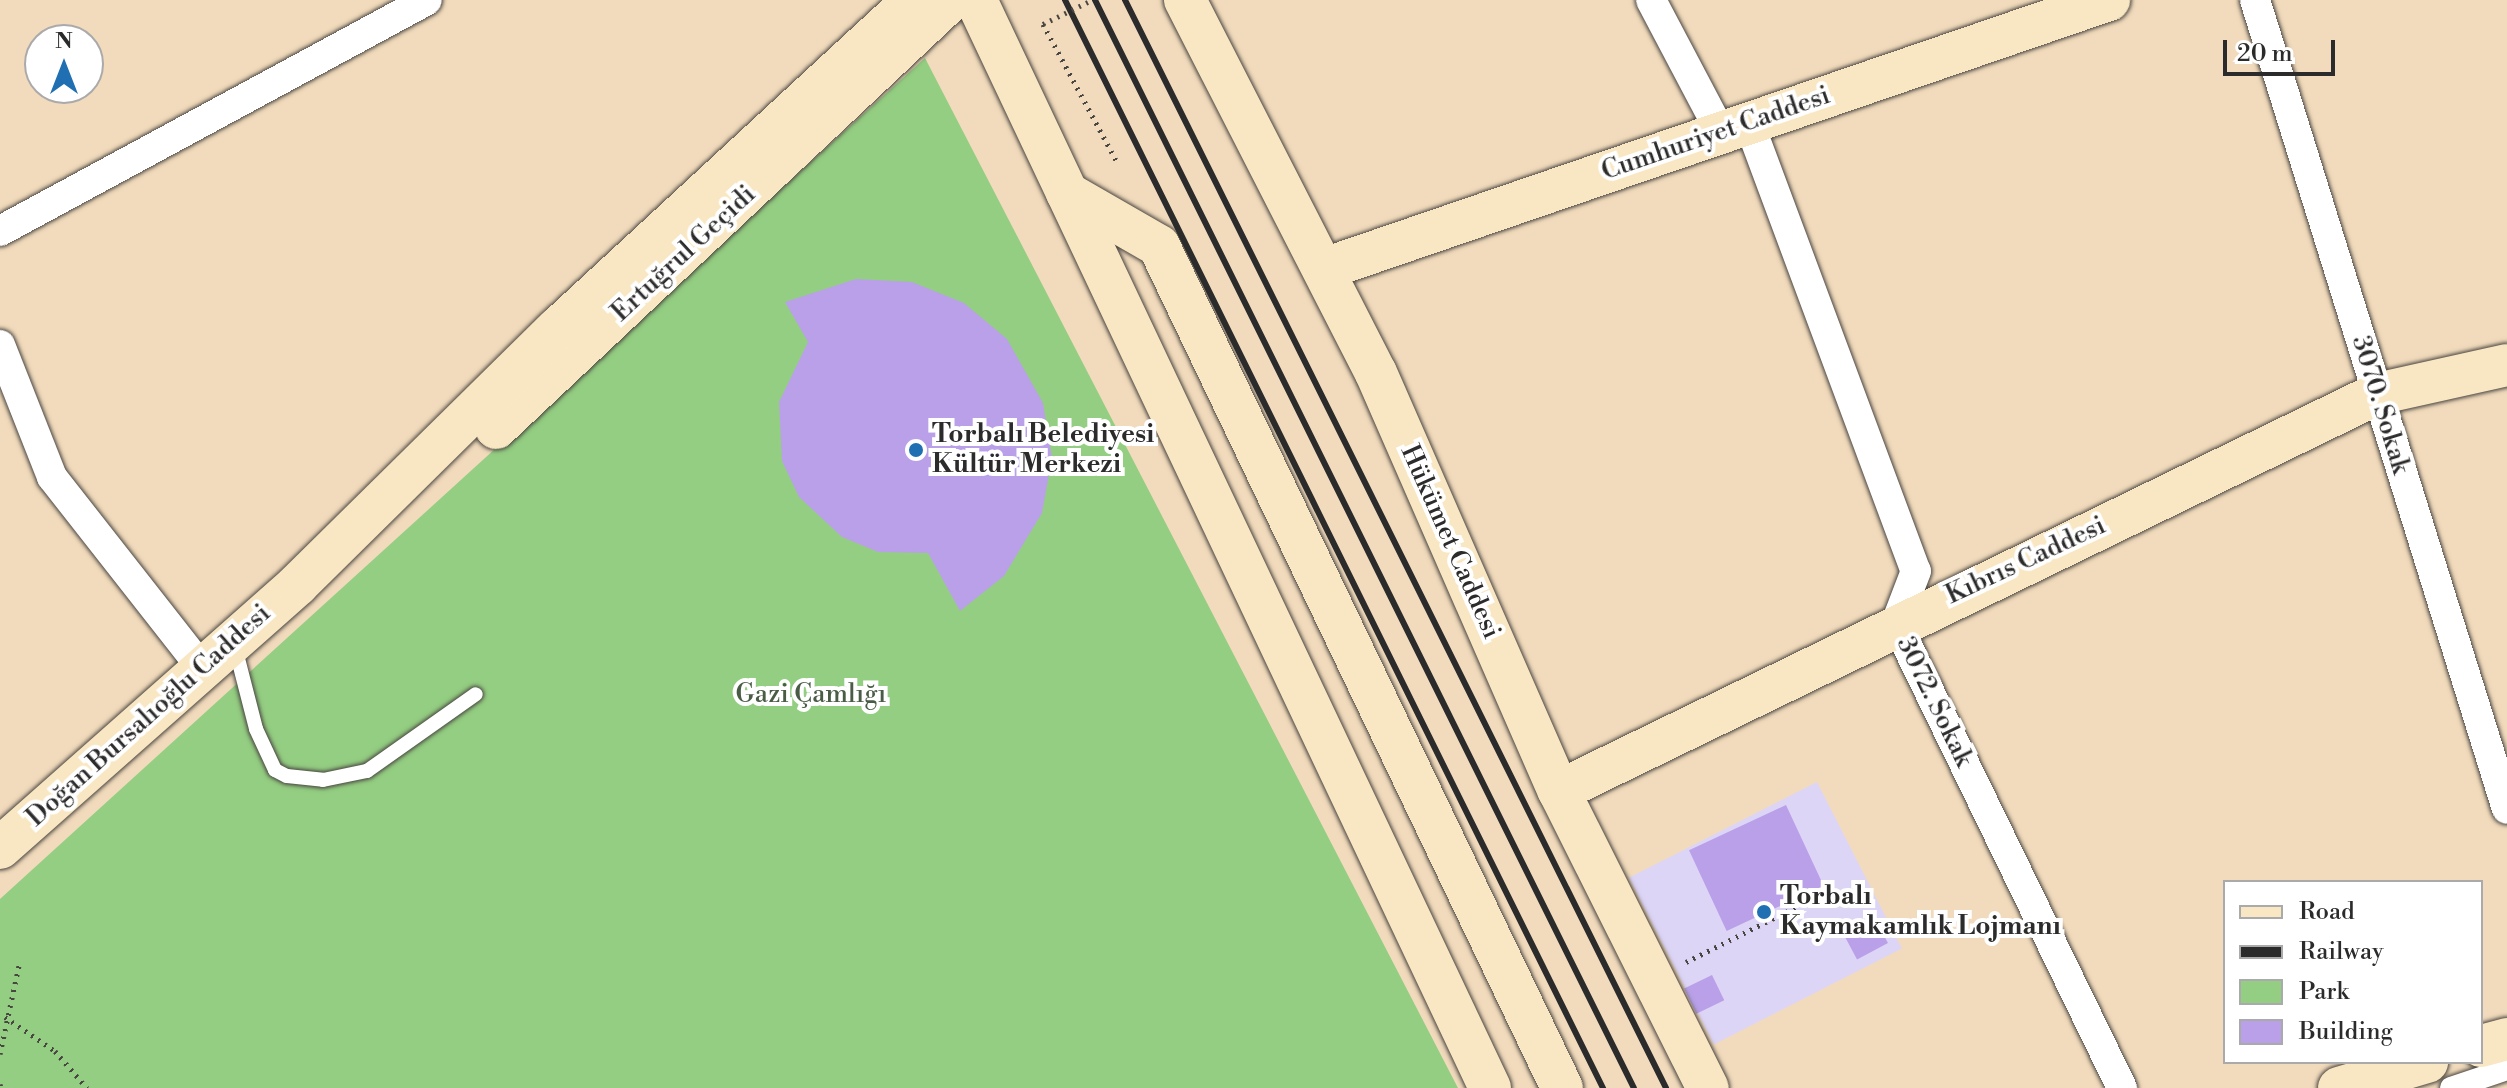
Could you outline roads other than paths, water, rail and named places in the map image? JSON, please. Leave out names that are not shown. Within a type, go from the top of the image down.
[{"type":"main road","points":[[298,584],[557,329],[913,0]]},
{"type":"main road","name":"Ertuğrul Geçidi","points":[[298,584],[414,504],[951,0]]},
{"type":"main road","points":[[976,0],[1490,1088]]},
{"type":"main road","name":"Hükümet Caddesi","points":[[1185,0],[1324,269],[1559,791],[1708,1088]]},
{"type":"main road","name":"Cumhuriyet Caddesi","points":[[1324,269],[2109,0]]},
{"type":"main road","points":[[1067,193],[1159,246],[1562,1088]]},
{"type":"main road","name":"Kıbrıs Caddesi","points":[[1559,791],[1896,623],[2377,394],[2507,365]]},
{"type":"main road","name":"Doğan Bursalıoğlu Caddesi","points":[[0,848],[200,666],[298,584]]},
{"type":"main road","points":[[2483,1045],[2507,1039]]},
{"type":"main road","points":[[2339,1088],[2420,1064]]},
{"type":"street","points":[[0,231],[427,0]]},
{"type":"street","name":"3072. Sokak","points":[[1651,0],[1735,128],[1916,571],[1896,623],[2122,1088]]},
{"type":"street","name":"3070. Sokak","points":[[2255,0],[2507,809]]},
{"type":"street","points":[[0,345],[52,477],[200,666]]},
{"type":"street","points":[[2451,1088],[2507,1069]]},
{"type":"lane","points":[[232,639],[256,729],[275,770],[287,776],[323,780],[367,771],[476,694]]},
{"type":"railway","points":[[1065,0],[1603,1088]]},
{"type":"railway","points":[[1095,0],[1634,1088]]},
{"type":"railway","points":[[1125,0],[1666,1088]]},
{"type":"place","name":"Torbalı Belediyesi Kültür Merkezi","points":[[916,450]]},
{"type":"place","name":"Torbalı Kaymakamlık Lojmanı","points":[[1764,912]]},
{"type":"park label","name":"Gazi Çamlığı","points":[[811,695]]}]
